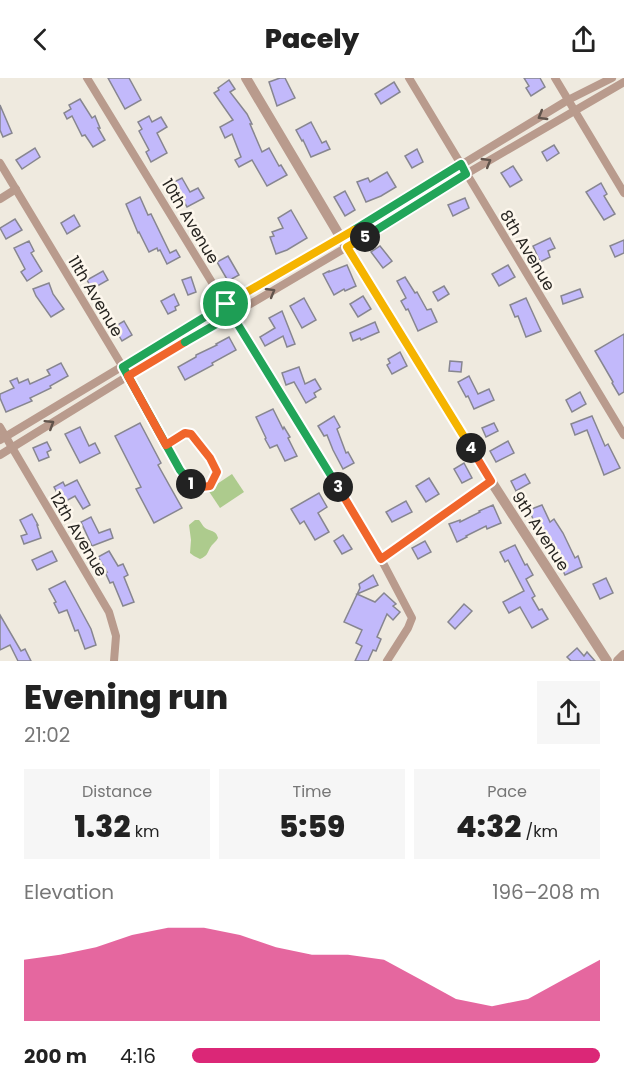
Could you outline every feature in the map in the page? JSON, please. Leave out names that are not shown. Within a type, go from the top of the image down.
[{"type":"street","name":"10th Avenue","points":[[87,78],[381,559],[412,618],[387,661]]},
{"type":"street","name":"9th Avenue","points":[[246,78],[491,481],[607,661]]},
{"type":"street","name":"8th Avenue","points":[[409,78],[624,435]]},
{"type":"street","points":[[555,78],[624,193]]},
{"type":"street","points":[[0,455],[232,315],[461,164],[568,100],[612,78]]},
{"type":"street","points":[[3,438],[226,304],[466,174],[624,82]]},
{"type":"street","name":"11th Avenue","points":[[0,163],[123,367],[166,445],[180,470],[193,488],[210,486],[217,472],[210,458],[191,434],[185,433],[166,445]]},
{"type":"street","points":[[0,199],[16,189]]},
{"type":"street","name":"12th Avenue","points":[[0,427],[3,438],[12,447],[109,612],[116,636],[114,661]]},
{"type":"street","points":[[381,559],[491,481]]},
{"type":"street","points":[[618,661],[624,655]]},
{"type":"green space","points":[[232,474],[244,492],[220,508],[208,490]]},
{"type":"green space","points":[[199,520],[204,527],[216,533],[218,538],[206,555],[200,559],[190,553],[189,525]]},
{"type":"building","points":[[108,78],[129,78],[141,100],[125,109]]},
{"type":"building","points":[[285,78],[295,98],[277,106],[269,82]]},
{"type":"building","points":[[524,78],[540,78],[545,87],[531,96]]},
{"type":"building","points":[[229,80],[235,89],[230,92],[247,114],[262,152],[269,148],[287,175],[267,186],[252,160],[239,167],[235,160],[241,157],[232,134],[225,138],[220,127],[233,120],[214,93]]},
{"type":"building","points":[[394,82],[400,92],[381,104],[375,94]]},
{"type":"building","points":[[80,99],[92,118],[95,116],[100,128],[98,128],[105,140],[93,147],[85,135],[82,136],[72,116],[67,119],[64,113],[71,109],[69,105]]},
{"type":"building","points":[[0,105],[12,133],[3,137],[0,130]]},
{"type":"building","points":[[149,116],[152,122],[161,117],[167,127],[157,133],[167,153],[151,162],[146,152],[149,150],[139,131],[142,129],[138,122]]},
{"type":"building","points":[[311,122],[322,143],[326,141],[330,149],[311,157],[296,130]]},
{"type":"building","points":[[554,145],[559,153],[547,161],[542,152]]},
{"type":"building","points":[[35,148],[40,157],[22,169],[16,160]]},
{"type":"building","points":[[417,149],[423,162],[412,168],[405,156]]},
{"type":"building","points":[[513,166],[522,180],[510,187],[501,173]]},
{"type":"building","points":[[387,172],[396,187],[366,202],[357,182],[368,178],[370,182]]},
{"type":"building","points":[[182,178],[190,192],[198,188],[204,198],[187,207],[179,192],[171,196],[166,186]]},
{"type":"building","points":[[601,183],[607,194],[604,196],[615,214],[604,220],[586,192]]},
{"type":"building","points":[[345,191],[355,210],[345,216],[334,197]]},
{"type":"building","points":[[140,197],[170,253],[176,250],[180,257],[167,264],[157,248],[149,252],[126,204]]},
{"type":"building","points":[[465,198],[469,208],[453,216],[448,205]]},
{"type":"building","points":[[291,210],[307,238],[276,254],[270,237],[274,236],[272,232],[283,228],[278,218]]},
{"type":"building","points":[[74,215],[80,226],[67,234],[61,223]]},
{"type":"building","points":[[15,219],[22,230],[6,239],[0,228]]},
{"type":"building","points":[[550,238],[555,248],[548,251],[550,257],[540,262],[533,246]]},
{"type":"building","points":[[624,240],[624,253],[615,257],[610,246]]},
{"type":"building","points":[[29,241],[34,251],[31,253],[42,271],[27,281],[21,272],[25,269],[14,248]]},
{"type":"building","points":[[380,246],[392,261],[383,268],[371,252]]},
{"type":"building","points":[[228,256],[239,275],[228,281],[217,262]]},
{"type":"building","points":[[347,265],[356,286],[334,295],[323,274]]},
{"type":"building","points":[[508,265],[515,277],[499,286],[492,274]]},
{"type":"building","points":[[103,271],[108,280],[92,289],[87,280]]},
{"type":"building","points":[[191,277],[196,292],[188,295],[182,280]]},
{"type":"building","points":[[405,277],[427,310],[431,309],[437,322],[418,331],[408,309],[406,310],[401,301],[406,298],[397,281]]},
{"type":"building","points":[[49,283],[53,294],[64,309],[51,317],[33,289]]},
{"type":"building","points":[[444,286],[449,294],[438,301],[433,292]]},
{"type":"building","points":[[580,289],[583,297],[563,304],[561,296]]},
{"type":"building","points":[[174,294],[179,305],[175,307],[176,310],[168,314],[161,301]]},
{"type":"building","points":[[363,296],[371,309],[358,317],[350,304]]},
{"type":"building","points":[[304,298],[316,320],[302,328],[290,306]]},
{"type":"building","points":[[526,298],[541,331],[526,337],[518,316],[515,317],[510,305]]},
{"type":"building","points":[[282,311],[295,344],[287,347],[283,336],[265,346],[260,337],[275,328],[269,318]]},
{"type":"building","points":[[124,321],[132,335],[122,341],[114,327]]},
{"type":"building","points":[[375,322],[379,332],[353,341],[350,333]]},
{"type":"building","points":[[624,334],[624,392],[619,395],[595,351]]},
{"type":"building","points":[[229,337],[236,350],[185,380],[178,367]]},
{"type":"building","points":[[400,352],[407,366],[392,374],[387,365],[390,363],[388,359]]},
{"type":"building","points":[[450,361],[462,362],[461,372],[449,371]]},
{"type":"building","points":[[61,363],[68,376],[50,386],[51,388],[30,398],[32,401],[6,412],[0,394],[14,388],[10,381],[17,378],[19,383],[28,379],[30,384],[50,375],[47,370]]},
{"type":"building","points":[[299,367],[305,384],[315,379],[321,389],[314,393],[316,397],[306,403],[294,382],[286,385],[282,373]]},
{"type":"building","points":[[469,376],[478,394],[489,389],[494,400],[474,409],[458,382]]},
{"type":"building","points":[[580,392],[586,404],[572,412],[566,400]]},
{"type":"building","points":[[273,409],[283,429],[284,427],[290,437],[288,438],[297,456],[285,461],[277,445],[270,448],[256,417]]},
{"type":"building","points":[[334,416],[340,427],[337,429],[346,453],[348,452],[354,463],[343,469],[327,435],[324,436],[318,426]]},
{"type":"building","points":[[592,416],[605,446],[608,444],[620,468],[604,475],[587,430],[575,435],[571,424]]},
{"type":"building","points":[[140,423],[161,463],[158,465],[182,508],[154,523],[136,489],[141,487],[115,436]]},
{"type":"building","points":[[494,423],[498,431],[486,437],[482,428]]},
{"type":"building","points":[[80,427],[89,446],[95,443],[100,453],[80,463],[65,434]]},
{"type":"building","points":[[508,441],[514,453],[496,462],[490,451]]},
{"type":"building","points":[[47,442],[51,450],[47,452],[49,457],[39,461],[33,448]]},
{"type":"building","points":[[464,463],[472,478],[462,483],[454,469]]},
{"type":"building","points":[[525,474],[530,483],[516,491],[511,481]]},
{"type":"building","points":[[429,478],[439,494],[426,502],[416,486]]},
{"type":"building","points":[[77,480],[90,505],[83,509],[75,496],[66,501],[63,496],[60,498],[54,487],[63,482],[65,486]]},
{"type":"building","points":[[319,493],[327,507],[318,513],[329,532],[315,540],[304,521],[300,524],[291,509]]},
{"type":"building","points":[[406,501],[412,512],[392,522],[386,512]]},
{"type":"building","points":[[493,505],[501,523],[487,529],[486,526],[457,542],[449,524],[460,520],[460,522]]},
{"type":"building","points":[[542,505],[550,522],[554,519],[563,533],[575,558],[578,556],[582,567],[565,575],[556,556],[554,557],[538,530],[529,510]]},
{"type":"building","points":[[32,514],[41,538],[24,544],[21,536],[27,534],[20,520]]},
{"type":"building","points":[[91,517],[99,533],[110,529],[113,538],[92,546],[81,522]]},
{"type":"building","points":[[343,535],[352,549],[342,554],[334,541]]},
{"type":"building","points":[[425,541],[431,552],[418,559],[412,548]]},
{"type":"building","points":[[515,545],[533,575],[526,579],[535,596],[532,598],[548,619],[532,628],[520,607],[509,613],[503,602],[524,591],[508,560],[505,562],[500,552]]},
{"type":"building","points":[[52,551],[57,561],[37,570],[32,560]]},
{"type":"building","points":[[109,551],[118,566],[123,564],[128,575],[124,577],[134,602],[123,606],[113,582],[110,583],[105,572],[107,572],[98,557]]},
{"type":"building","points":[[373,575],[378,585],[357,594],[359,584]]},
{"type":"building","points":[[606,578],[613,593],[600,599],[593,584]]},
{"type":"building","points":[[65,581],[91,629],[96,645],[85,649],[67,610],[59,613],[54,603],[56,602],[49,589]]},
{"type":"building","points":[[384,593],[396,604],[393,606],[400,612],[393,620],[387,614],[377,637],[381,639],[376,651],[373,650],[368,661],[355,661],[362,646],[356,643],[362,630],[344,622],[357,594],[375,602]]},
{"type":"building","points":[[464,604],[472,611],[455,629],[448,622]]},
{"type":"building","points":[[0,615],[21,651],[25,649],[31,661],[18,661],[10,645],[0,650]]},
{"type":"building","points":[[577,648],[584,656],[587,652],[595,661],[571,661],[567,657]]},
{"type":"route","points":[[226,304],[123,367],[180,470],[193,488],[210,486],[217,472],[210,458],[191,434],[185,433],[166,445],[128,376],[232,315],[381,559],[491,481],[347,247],[466,174],[461,164],[341,238],[226,304]]}]
